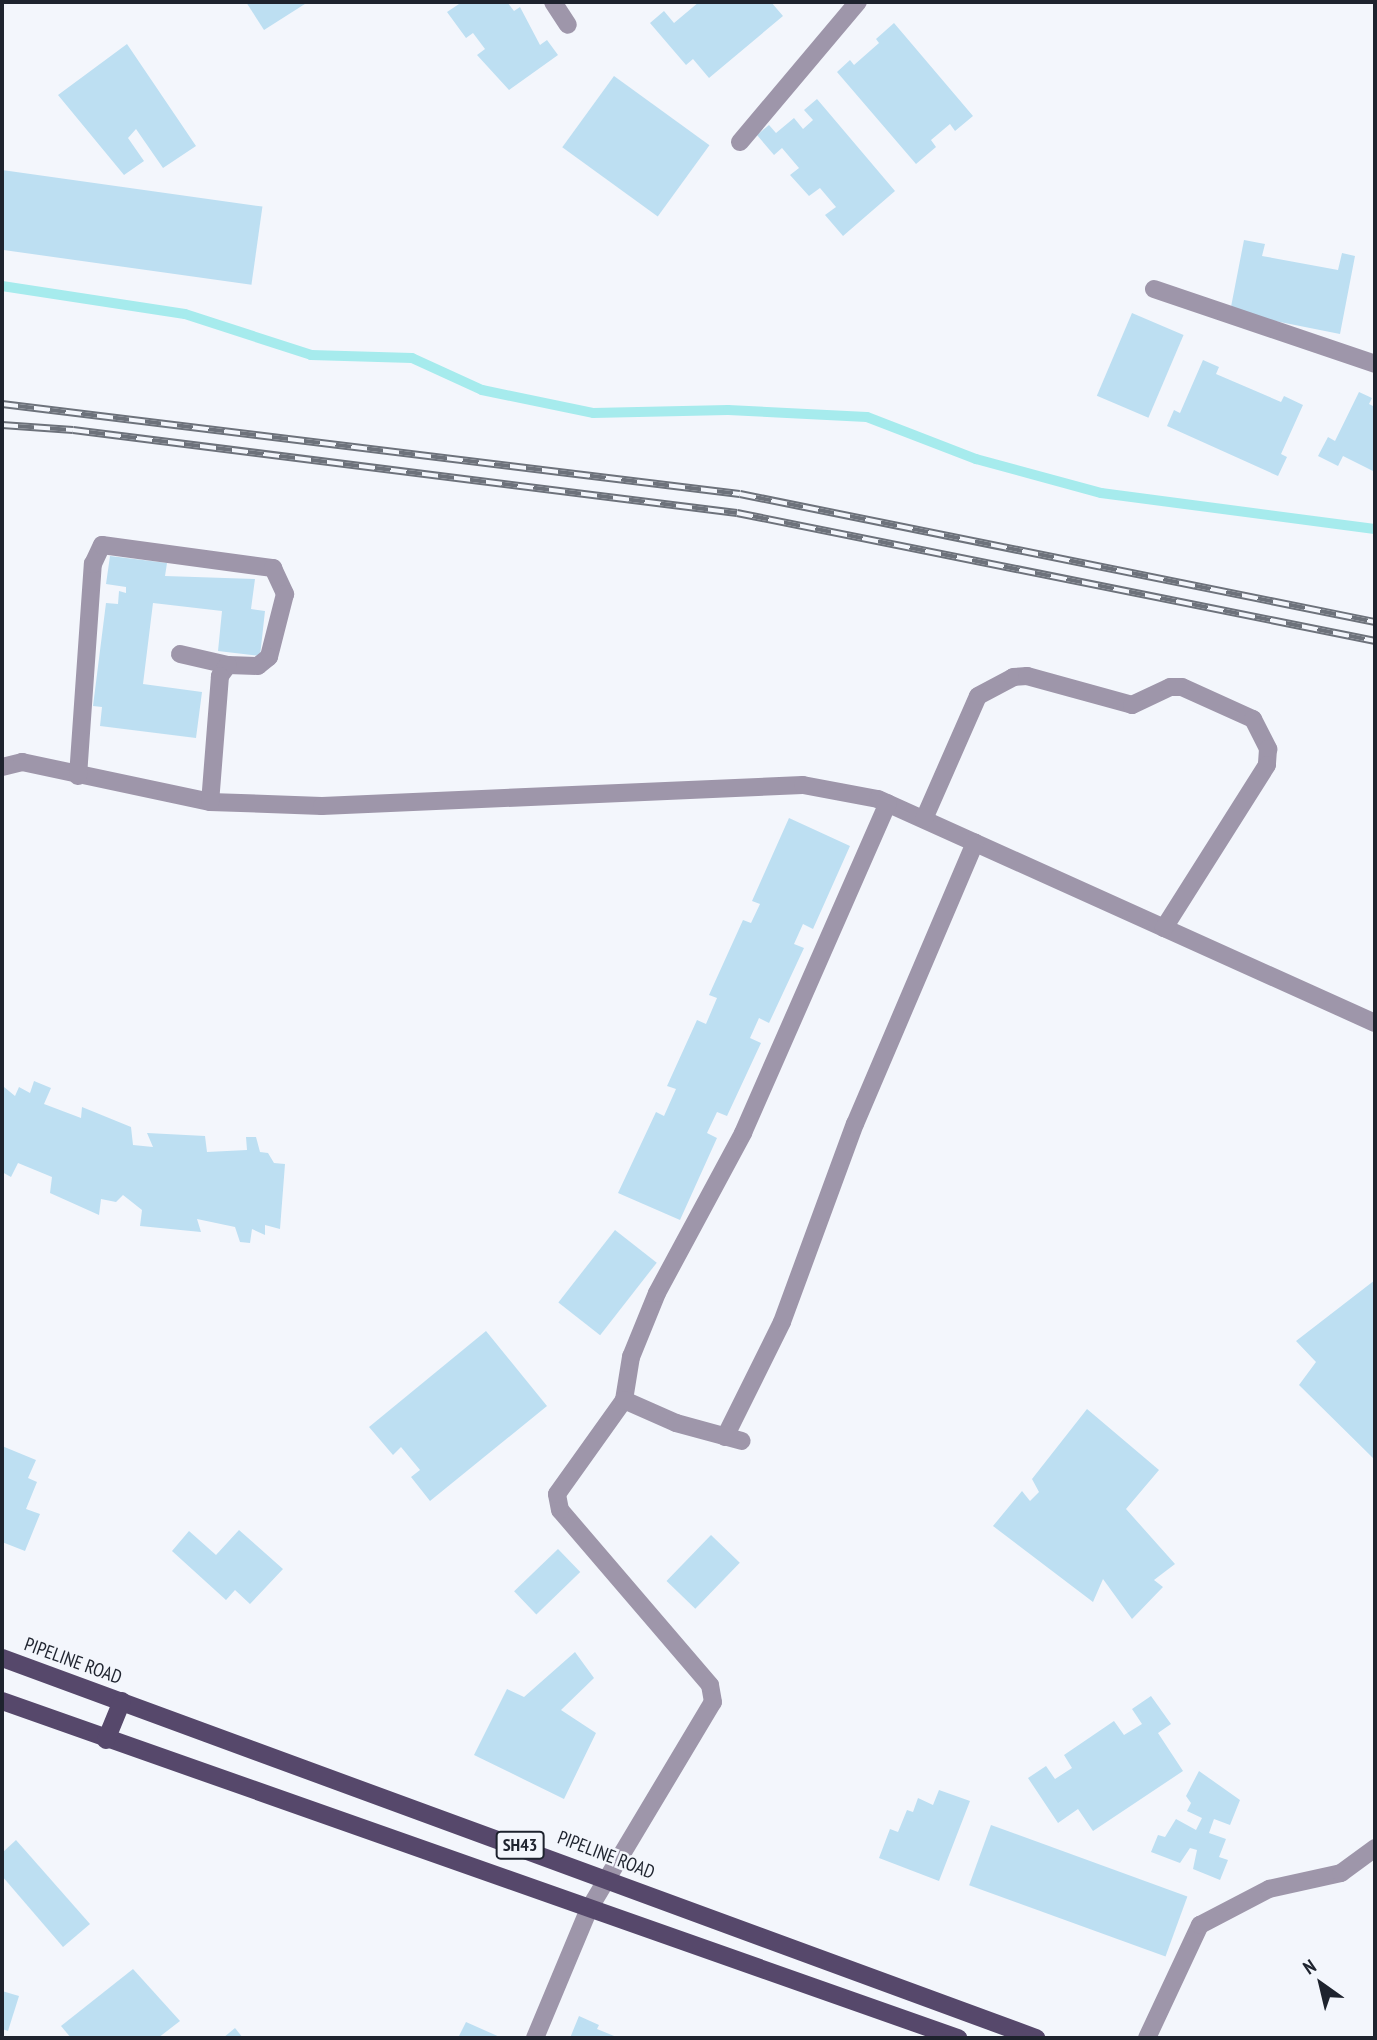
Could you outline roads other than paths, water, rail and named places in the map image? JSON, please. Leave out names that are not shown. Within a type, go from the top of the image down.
[{"type":"main road","name":"PIPELINE ROAD","points":[[2,1658],[1036,2038]]},
{"type":"main road","name":"SH43","points":[[2,1701],[106,1740],[958,2038]]},
{"type":"main road","points":[[106,1740],[121,1701]]},
{"type":"street","points":[[553,2],[568,25]]},
{"type":"street","points":[[740,142],[858,2]]},
{"type":"street","points":[[1154,289],[1375,364]]},
{"type":"street","points":[[78,776],[93,564],[102,545],[273,568],[285,594],[275,645],[258,666],[228,665],[180,654]]},
{"type":"street","points":[[210,802],[220,676],[228,665]]},
{"type":"street","points":[[924,820],[978,696],[1013,677],[1027,676],[1132,705],[1170,687],[1182,687],[1253,719],[1268,748],[1268,765],[1164,928]]},
{"type":"street","points":[[2,767],[22,762],[210,802],[322,806],[803,785],[888,803],[1375,1023]]},
{"type":"street","points":[[535,2038],[590,1909],[713,1702],[710,1685],[560,1510],[557,1494],[624,1400],[631,1357],[657,1293],[743,1133],[888,803]]},
{"type":"street","points":[[624,1400],[676,1423],[733,1439],[782,1322],[855,1124],[975,842]]},
{"type":"street","points":[[1147,2038],[1199,1925],[1269,1889],[1341,1872],[1375,1848]]},
{"type":"waterway","points":[[2,286],[185,314],[311,355],[412,358],[482,390],[593,413],[728,410],[867,417],[976,459],[1101,493],[1375,529]]},
{"type":"railway","points":[[2,404],[740,494],[1375,622]]},
{"type":"railway","points":[[2,425],[73,430],[737,513],[1375,641]]}]
